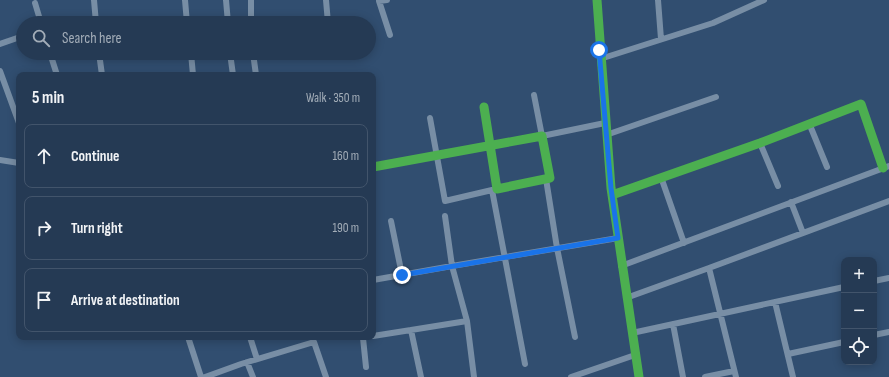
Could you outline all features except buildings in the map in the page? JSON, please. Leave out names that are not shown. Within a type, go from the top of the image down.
[{"type":"street","points":[[94,0],[95,16]]},
{"type":"street","points":[[185,0],[186,16]]},
{"type":"street","points":[[226,0],[227,16]]},
{"type":"street","points":[[251,0],[251,16]]},
{"type":"street","points":[[326,0],[327,16]]},
{"type":"street","points":[[387,0],[379,1],[390,36]]},
{"type":"street","points":[[596,0],[612,195],[621,266],[639,377]]},
{"type":"street","points":[[658,0],[662,39]]},
{"type":"street","points":[[600,59],[713,23],[764,0]]},
{"type":"street","points":[[35,3],[39,16]]},
{"type":"street","points":[[0,44],[16,38]]},
{"type":"street","points":[[52,60],[56,72]]},
{"type":"street","points":[[100,60],[102,72]]},
{"type":"street","points":[[191,60],[193,72]]},
{"type":"street","points":[[231,60],[232,72]]},
{"type":"street","points":[[255,60],[256,72]]},
{"type":"street","points":[[0,71],[16,115]]},
{"type":"street","points":[[430,118],[445,201],[494,189],[550,178],[534,95]]},
{"type":"street","points":[[606,135],[716,97]]},
{"type":"street","points":[[612,195],[760,143],[861,104],[886,167],[621,266]]},
{"type":"street","points":[[484,107],[504,257],[525,364]]},
{"type":"street","points":[[376,166],[605,123]]},
{"type":"street","points":[[809,123],[827,167]]},
{"type":"street","points":[[760,143],[778,186]]},
{"type":"street","points":[[0,160],[16,162]]},
{"type":"street","points":[[662,177],[684,243]]},
{"type":"street","points":[[546,178],[557,248],[575,336]]},
{"type":"street","points":[[626,298],[889,201]]},
{"type":"street","points":[[791,202],[803,233]]},
{"type":"street","points":[[445,216],[452,266],[467,321],[474,377]]},
{"type":"street","points":[[391,221],[402,275]]},
{"type":"street","points":[[376,279],[618,238]]},
{"type":"street","points":[[704,377],[735,374],[709,268]]},
{"type":"street","points":[[877,280],[889,278]]},
{"type":"street","points":[[632,333],[841,288]]},
{"type":"street","points":[[775,302],[793,377]]},
{"type":"street","points":[[376,336],[467,321]]},
{"type":"street","points":[[673,324],[683,377]]},
{"type":"street","points":[[411,330],[421,377]]},
{"type":"street","points":[[877,334],[889,332]]},
{"type":"street","points":[[189,340],[201,377]]},
{"type":"street","points":[[251,340],[258,359]]},
{"type":"street","points":[[205,377],[313,340],[326,377]]},
{"type":"street","points":[[364,340],[366,366]]},
{"type":"street","points":[[788,354],[841,343]]},
{"type":"street","points":[[571,377],[584,375],[635,355]]},
{"type":"street","points":[[247,362],[253,377]]},
{"type":"traffic: fast","points":[[597,0],[611,188],[639,377]]},
{"type":"traffic: fast","points":[[612,195],[760,143],[861,104],[883,168]]},
{"type":"traffic: fast","points":[[484,107],[490,146]]},
{"type":"traffic: fast","points":[[542,136],[550,178],[497,189],[490,146],[542,136]]},
{"type":"traffic: fast","points":[[376,166],[490,146]]},
{"type":"route","points":[[402,275],[618,238],[611,188],[599,50]]}]
